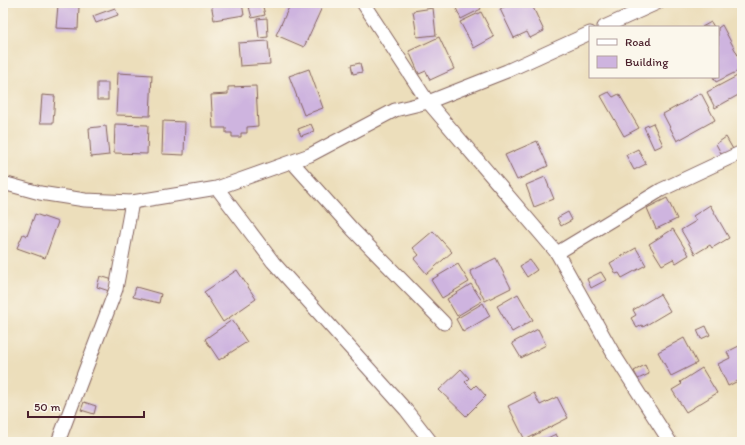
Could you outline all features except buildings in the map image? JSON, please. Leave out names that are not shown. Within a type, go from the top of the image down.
[{"type":"street","points":[[363,3],[428,102],[557,253],[613,352],[670,442]]},
{"type":"street","points":[[606,26],[657,3]]},
{"type":"street","points":[[3,183],[40,193],[85,200],[132,202],[216,188],[310,155],[395,110],[428,102],[507,71],[589,33]]},
{"type":"street","points":[[557,253],[661,190],[742,152]]},
{"type":"street","points":[[293,162],[353,230],[444,323]]},
{"type":"street","points":[[216,188],[273,262],[406,410],[431,442]]},
{"type":"street","points":[[58,442],[116,289],[132,202]]}]
